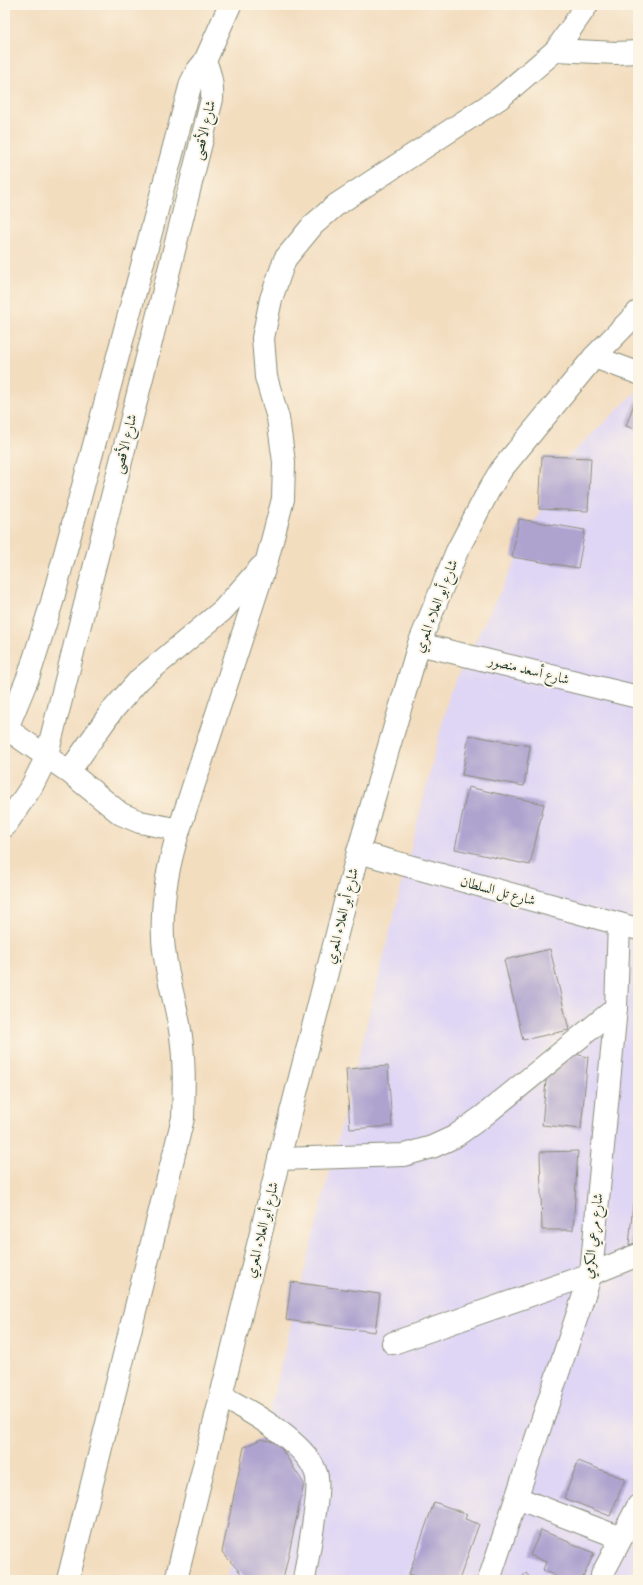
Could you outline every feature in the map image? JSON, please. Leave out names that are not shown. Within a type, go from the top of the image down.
[{"type":"street","points":[[205,61],[230,5]]},
{"type":"street","points":[[68,1580],[182,1118],[184,1086],[180,1025],[166,969],[163,939],[163,908],[171,856],[267,560],[283,499],[284,462],[278,418],[266,377],[263,338],[271,299],[286,259],[313,225],[336,205],[500,98],[556,50],[587,5]]},
{"type":"street","points":[[556,50],[616,53],[638,52]]},
{"type":"street","name":"شارع الأقصى","points":[[5,826],[32,786],[46,758],[212,100],[210,73],[205,61],[197,71],[187,95],[52,602],[29,675],[6,731]]},
{"type":"street","name":"شارع أبو العلاء المعري","points":[[176,1580],[279,1159],[358,852],[420,644],[457,551],[489,490],[514,454],[594,357],[638,312]]},
{"type":"street","points":[[594,357],[638,373]]},
{"type":"street","points":[[68,772],[111,712],[140,679],[223,610],[267,560]]},
{"type":"street","name":"شارع أسعد منصور","points":[[420,644],[638,697]]},
{"type":"street","points":[[6,731],[68,772],[122,814],[140,822],[179,830]]},
{"type":"street","name":"شارع تل السلطان","points":[[358,852],[629,927]]},
{"type":"street","name":"شارع مرعي الكرمي","points":[[489,1580],[591,1274],[616,1008],[629,927]]},
{"type":"street","points":[[279,1159],[404,1155],[432,1148],[454,1137],[482,1117],[616,1008]]},
{"type":"street","points":[[393,1343],[591,1274],[638,1255]]},
{"type":"street","points":[[221,1396],[246,1409],[274,1427],[293,1443],[309,1461],[316,1476],[318,1490],[304,1580]]},
{"type":"street","points":[[517,1498],[621,1538]]},
{"type":"street","points":[[602,1576],[638,1506]]},
{"type":"shaded area","points":[[638,390],[638,1580],[227,1580],[450,692],[566,459]]},
{"type":"building","points":[[635,401],[638,402],[638,430],[626,426]]},
{"type":"building","points":[[542,456],[591,458],[588,511],[539,509]]},
{"type":"building","points":[[519,519],[585,530],[578,568],[512,557]]},
{"type":"building","points":[[469,735],[530,746],[524,786],[462,775]]},
{"type":"building","points":[[468,787],[544,804],[530,865],[455,849]]},
{"type":"building","points":[[550,949],[569,1030],[523,1040],[504,960]]},
{"type":"building","points":[[575,1054],[588,1057],[581,1129],[542,1125],[547,1070]]},
{"type":"building","points":[[388,1066],[392,1126],[350,1129],[346,1069]]},
{"type":"building","points":[[578,1151],[573,1230],[542,1230],[540,1152]]},
{"type":"building","points":[[633,1204],[638,1204],[638,1242],[629,1245]]},
{"type":"building","points":[[291,1282],[380,1294],[375,1332],[286,1320]]},
{"type":"building","points":[[261,1439],[278,1443],[304,1484],[283,1580],[247,1580],[222,1552],[244,1447]]},
{"type":"building","points":[[578,1461],[625,1479],[610,1516],[564,1498]]},
{"type":"building","points":[[434,1502],[467,1514],[465,1519],[479,1524],[459,1580],[427,1580],[409,1574]]},
{"type":"building","points":[[541,1530],[594,1553],[582,1580],[556,1580],[558,1577],[543,1570],[546,1562],[530,1555]]},
{"type":"building","points":[[526,1573],[532,1580],[519,1580]]}]
